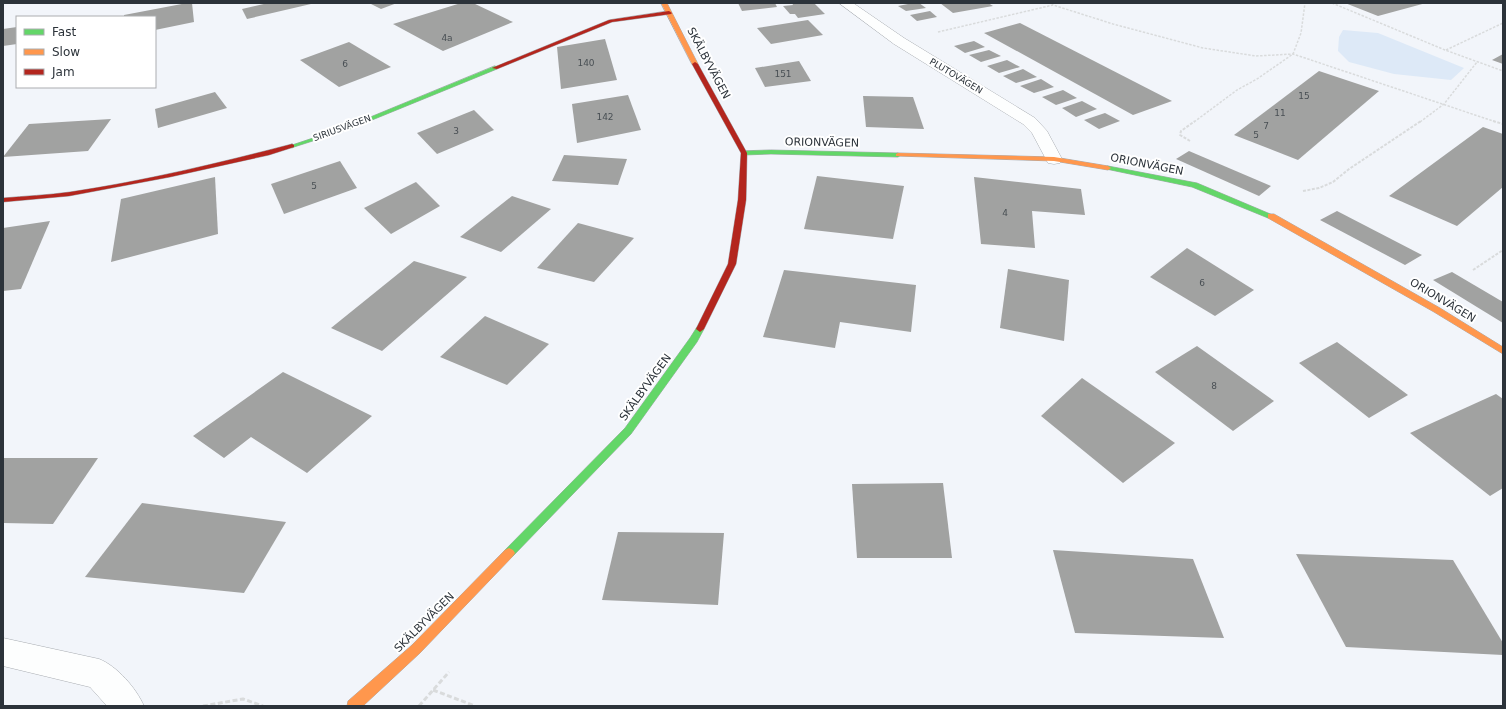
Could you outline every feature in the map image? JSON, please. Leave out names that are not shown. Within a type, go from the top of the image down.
[{"type":"street","name":"SKÄLBYVÄGEN","points":[[353,706],[416,649],[628,431],[694,340],[732,264],[742,200],[744,153],[706,86],[664,3]]},
{"type":"street","name":"PLUTOVÄGEN","points":[[845,3],[899,42],[1029,121],[1040,131],[1054,160]]},
{"type":"street","name":"SIRIUSVÄGEN","points":[[3,200],[69,194],[170,175],[269,153],[348,128],[611,21],[669,13]]},
{"type":"street","name":"ORIONVÄGEN","points":[[744,153],[771,152],[1054,160],[1103,167],[1194,185],[1275,216],[1437,310],[1503,351]]},
{"type":"street","points":[[3,652],[99,674],[128,706]]},
{"type":"path","points":[[1190,141],[1180,136],[1180,131],[1237,90],[1294,54],[1301,33],[1305,3]]},
{"type":"path","points":[[1332,3],[1445,50],[1503,71]]},
{"type":"path","points":[[899,42],[1053,4],[1091,17],[1209,51],[1264,57],[1294,54],[1503,124]]},
{"type":"path","points":[[1445,50],[1503,23]]},
{"type":"path","points":[[1303,191],[1319,188],[1334,182],[1349,169],[1406,132],[1444,104],[1477,62]]},
{"type":"path","points":[[1473,270],[1503,250]]},
{"type":"path","points":[[433,690],[475,706]]},
{"type":"path","points":[[203,706],[243,699],[263,706]]},
{"type":"shaded area","points":[[1343,30],[1378,33],[1464,68],[1451,80],[1394,74],[1349,62],[1338,51],[1339,37]]},
{"type":"building","points":[[192,3],[194,22],[156,30],[156,16],[124,15]]},
{"type":"building","points":[[268,3],[311,4],[247,19],[242,9]]},
{"type":"building","points":[[369,3],[397,3],[381,9]]},
{"type":"building","points":[[461,3],[473,3],[513,22],[443,51],[393,24]]},
{"type":"building","points":[[738,3],[775,3],[777,7],[742,11]]},
{"type":"building","points":[[792,3],[814,3],[825,14],[798,18],[795,14],[790,14],[783,6],[793,5]]},
{"type":"building","points":[[919,3],[926,8],[906,11],[898,6]]},
{"type":"building","points":[[940,3],[988,3],[993,6],[953,13]]},
{"type":"building","points":[[1345,3],[1426,3],[1378,16]]},
{"type":"building","points":[[930,11],[937,17],[917,21],[910,15]]},
{"type":"building","points":[[808,20],[823,35],[771,44],[757,28]]},
{"type":"building","points":[[1020,23],[1172,101],[1133,115],[984,33]]},
{"type":"building","points":[[16,27],[16,44],[3,46],[3,29]]},
{"type":"building","points":[[605,39],[617,80],[561,89],[557,47]]},
{"type":"building","points":[[974,41],[985,47],[965,53],[954,46]]},
{"type":"building","points":[[349,42],[391,67],[339,87],[300,60]]},
{"type":"building","points":[[989,50],[1001,56],[981,62],[969,55]]},
{"type":"building","points":[[1503,54],[1503,64],[1492,60]]},
{"type":"building","points":[[1007,60],[1020,67],[999,73],[987,66]]},
{"type":"building","points":[[799,61],[811,81],[765,87],[755,68]]},
{"type":"building","points":[[1023,69],[1037,77],[1016,83],[1003,76]]},
{"type":"building","points":[[1319,71],[1379,91],[1298,160],[1234,135]]},
{"type":"building","points":[[1041,79],[1054,87],[1034,93],[1020,86]]},
{"type":"building","points":[[1063,90],[1077,98],[1056,105],[1042,97]]},
{"type":"building","points":[[215,92],[227,108],[158,128],[155,109]]},
{"type":"building","points":[[628,95],[641,130],[577,143],[572,104]]},
{"type":"building","points":[[863,96],[913,97],[924,129],[866,127]]},
{"type":"building","points":[[1082,101],[1097,109],[1076,117],[1062,108]]},
{"type":"building","points":[[474,110],[494,130],[437,154],[417,133]]},
{"type":"building","points":[[1105,113],[1120,121],[1099,129],[1084,120]]},
{"type":"building","points":[[111,119],[88,151],[3,157],[29,124]]},
{"type":"building","points":[[1483,127],[1503,134],[1503,187],[1457,226],[1389,196]]},
{"type":"building","points":[[1189,151],[1271,186],[1259,196],[1176,159]]},
{"type":"building","points":[[564,155],[627,159],[618,185],[552,181]]},
{"type":"building","points":[[340,161],[357,188],[284,214],[271,184]]},
{"type":"building","points":[[817,176],[904,186],[893,239],[804,229]]},
{"type":"building","points":[[215,177],[218,234],[111,262],[121,199]]},
{"type":"building","points":[[974,177],[1081,189],[1085,215],[1032,211],[1035,248],[981,244]]},
{"type":"building","points":[[416,182],[440,206],[391,234],[364,208]]},
{"type":"building","points":[[512,196],[551,209],[501,252],[460,237]]},
{"type":"building","points":[[1337,211],[1422,255],[1405,265],[1320,220]]},
{"type":"building","points":[[50,221],[21,289],[3,291],[3,228]]},
{"type":"building","points":[[578,223],[634,238],[594,282],[537,268]]},
{"type":"building","points":[[1187,248],[1254,290],[1215,316],[1150,277]]},
{"type":"building","points":[[414,261],[467,277],[382,351],[331,328]]},
{"type":"building","points":[[1008,269],[1069,280],[1064,341],[1000,328]]},
{"type":"building","points":[[784,270],[916,285],[911,332],[840,322],[835,348],[763,337]]},
{"type":"building","points":[[1452,272],[1503,302],[1503,323],[1433,280]]},
{"type":"building","points":[[485,316],[549,344],[507,385],[440,357]]},
{"type":"building","points":[[1337,342],[1408,395],[1369,418],[1299,363]]},
{"type":"building","points":[[1197,346],[1274,401],[1233,431],[1155,372]]},
{"type":"building","points":[[283,372],[372,416],[307,473],[251,437],[224,458],[193,436]]},
{"type":"building","points":[[1082,378],[1175,443],[1123,483],[1041,416]]},
{"type":"building","points":[[1496,394],[1503,399],[1503,488],[1490,496],[1410,433]]},
{"type":"building","points":[[3,458],[98,458],[53,524],[3,523]]},
{"type":"building","points":[[943,483],[952,558],[857,558],[852,484]]},
{"type":"building","points":[[142,503],[286,522],[244,593],[85,577]]},
{"type":"building","points":[[618,532],[724,533],[718,605],[602,600]]},
{"type":"building","points":[[1053,550],[1193,559],[1224,638],[1075,633]]},
{"type":"building","points":[[1296,554],[1453,560],[1503,643],[1503,655],[1346,647]]},
{"type":"traffic: fast","points":[[292,146],[348,128],[495,68]]},
{"type":"traffic: fast","points":[[744,153],[771,152],[898,155]]},
{"type":"traffic: fast","points":[[1108,168],[1194,185],[1271,216]]},
{"type":"traffic: fast","points":[[509,553],[628,431],[694,340],[700,329]]},
{"type":"traffic: slow","points":[[664,3],[695,64]]},
{"type":"traffic: slow","points":[[898,155],[1054,159],[1108,168]]},
{"type":"traffic: slow","points":[[1271,216],[1437,310],[1503,351]]},
{"type":"traffic: slow","points":[[353,706],[416,649],[509,553]]},
{"type":"traffic: jam","points":[[495,68],[611,21],[669,13]]},
{"type":"traffic: jam","points":[[695,64],[744,153],[742,200],[732,264],[700,329]]},
{"type":"traffic: jam","points":[[3,200],[69,194],[170,175],[269,153],[292,146]]}]
